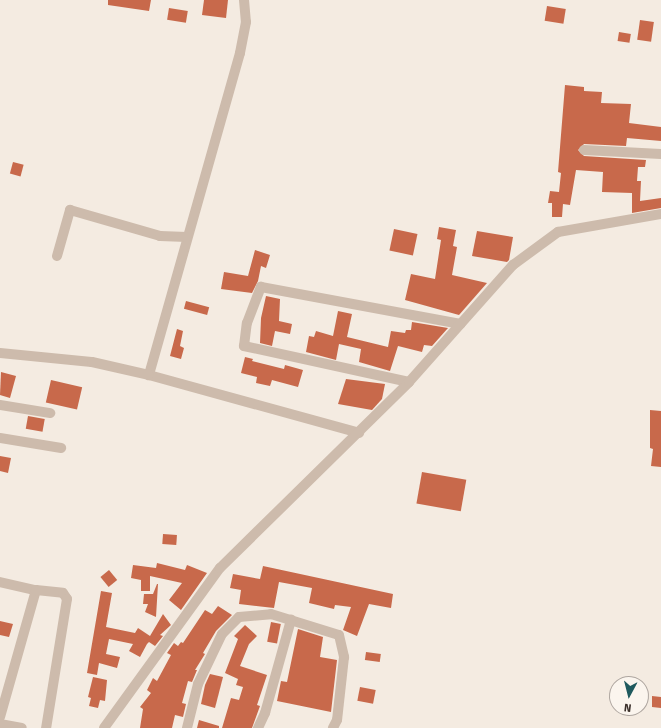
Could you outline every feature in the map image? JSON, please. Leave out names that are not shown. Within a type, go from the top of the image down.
[{"type":"street","points":[[149,375],[240,53],[246,22],[244,0]]},
{"type":"street","points":[[584,150],[661,154]]},
{"type":"street","points":[[57,256],[70,210],[160,236],[187,237]]},
{"type":"street","points":[[104,728],[220,568],[359,433],[409,382],[513,265],[558,232],[661,214]]},
{"type":"street","points":[[409,382],[244,346],[247,323],[261,287],[461,324]]},
{"type":"street","points":[[0,353],[92,362],[149,375],[359,433]]},
{"type":"street","points":[[0,405],[50,413]]},
{"type":"street","points":[[0,438],[61,448]]},
{"type":"street","points":[[0,582],[36,590],[63,593],[67,599],[46,728]]},
{"type":"street","points":[[0,717],[36,590]]},
{"type":"street","points":[[187,728],[198,684],[222,634],[239,617],[271,614],[339,635],[344,657],[336,720],[333,728]]},
{"type":"street","points":[[258,728],[265,713],[291,620]]},
{"type":"street","points":[[0,724],[22,728]]},
{"type":"building","points":[[108,0],[151,0],[149,11],[108,5]]},
{"type":"building","points":[[204,0],[228,0],[226,18],[202,15]]},
{"type":"building","points":[[547,6],[566,9],[563,24],[545,21]]},
{"type":"building","points":[[169,8],[188,11],[186,23],[167,20]]},
{"type":"building","points":[[640,20],[654,22],[651,42],[637,40]]},
{"type":"building","points":[[619,32],[631,34],[629,43],[618,41]]},
{"type":"building","points":[[565,85],[584,87],[584,91],[602,92],[601,103],[631,104],[629,123],[661,127],[661,141],[627,138],[626,146],[584,144],[578,150],[584,156],[646,160],[645,167],[638,167],[637,181],[641,181],[640,201],[661,198],[661,208],[632,213],[632,193],[602,192],[603,172],[576,170],[570,205],[563,204],[562,217],[552,217],[552,203],[548,203],[550,191],[559,192],[561,173],[558,172]]},
{"type":"building","points":[[13,162],[24,165],[21,176],[10,174]]},
{"type":"building","points":[[439,227],[456,230],[453,246],[457,247],[452,275],[487,283],[459,315],[405,300],[411,274],[435,279],[441,240],[437,239]]},
{"type":"building","points":[[394,229],[417,234],[413,256],[389,251]]},
{"type":"building","points":[[477,231],[513,237],[509,260],[507,262],[472,256]]},
{"type":"building","points":[[255,250],[270,255],[266,268],[261,266],[258,281],[252,293],[221,289],[224,272],[248,276]]},
{"type":"building","points":[[266,296],[280,299],[279,321],[292,324],[290,334],[275,331],[272,346],[260,343],[261,318]]},
{"type":"building","points":[[186,301],[209,307],[207,315],[184,309]]},
{"type":"building","points":[[338,311],[352,314],[347,337],[388,347],[391,331],[405,333],[406,330],[411,330],[412,322],[448,328],[432,346],[424,345],[422,352],[398,346],[390,371],[359,362],[361,349],[339,344],[336,360],[306,352],[309,336],[314,337],[316,331],[333,336]]},
{"type":"building","points":[[177,329],[183,331],[180,346],[184,348],[181,359],[170,356]]},
{"type":"building","points":[[245,357],[253,359],[252,361],[284,369],[285,365],[303,370],[298,387],[272,380],[270,386],[256,383],[257,377],[241,373]]},
{"type":"building","points":[[1,372],[16,376],[10,398],[0,395]]},
{"type":"building","points":[[346,379],[385,384],[382,399],[372,410],[338,404]]},
{"type":"building","points":[[51,380],[82,387],[77,410],[46,402]]},
{"type":"building","points":[[650,410],[661,411],[661,467],[651,466],[653,449],[650,448]]},
{"type":"building","points":[[28,416],[45,419],[42,432],[26,429]]},
{"type":"building","points":[[0,456],[11,458],[8,473],[0,471]]},
{"type":"building","points":[[422,472],[466,480],[461,511],[416,504]]},
{"type":"building","points":[[163,534],[177,535],[176,545],[162,544]]},
{"type":"building","points":[[157,563],[185,570],[187,565],[207,573],[181,610],[169,600],[182,583],[150,576],[150,591],[141,591],[141,580],[131,578],[133,565],[156,568]]},
{"type":"building","points":[[263,566],[393,594],[391,608],[369,604],[357,636],[343,630],[351,607],[335,605],[334,609],[309,603],[312,588],[279,582],[274,608],[239,604],[241,590],[230,588],[233,574],[260,579]]},
{"type":"building","points":[[109,570],[117,580],[109,587],[100,577]]},
{"type":"building","points":[[157,584],[156,617],[145,612],[148,604],[143,604],[144,594],[153,594]]},
{"type":"building","points":[[101,591],[112,593],[106,627],[135,633],[138,628],[150,636],[163,614],[171,625],[160,635],[163,636],[155,646],[149,642],[147,644],[140,657],[129,651],[133,644],[109,639],[106,654],[120,657],[117,668],[99,663],[97,675],[87,673]]},
{"type":"building","points":[[218,606],[232,615],[216,631],[203,653],[205,654],[195,670],[197,670],[192,682],[188,681],[182,703],[186,704],[183,717],[175,715],[172,728],[140,728],[143,709],[140,707],[151,693],[147,690],[153,678],[157,681],[171,655],[167,653],[174,643],[178,646],[181,642],[183,643],[205,610],[212,614]]},
{"type":"building","points":[[0,621],[13,624],[9,637],[0,635]]},
{"type":"building","points":[[271,622],[281,624],[277,644],[267,642]]},
{"type":"building","points":[[245,625],[257,636],[249,644],[240,666],[267,675],[257,705],[260,706],[252,728],[222,728],[231,698],[239,700],[243,687],[236,685],[238,679],[225,673],[238,639],[234,636]]},
{"type":"building","points":[[298,629],[323,637],[320,657],[337,660],[331,712],[277,701],[281,681],[287,682]]},
{"type":"building","points":[[366,652],[381,654],[380,662],[365,660]]},
{"type":"building","points":[[210,674],[223,677],[215,708],[201,704],[205,685]]},
{"type":"building","points":[[93,677],[107,680],[105,701],[100,700],[98,708],[89,706],[91,698],[88,697]]},
{"type":"building","points":[[360,687],[376,690],[373,704],[357,701]]},
{"type":"building","points":[[652,696],[661,697],[661,708],[652,707]]},
{"type":"building","points":[[199,720],[219,726],[219,728],[197,728]]}]
